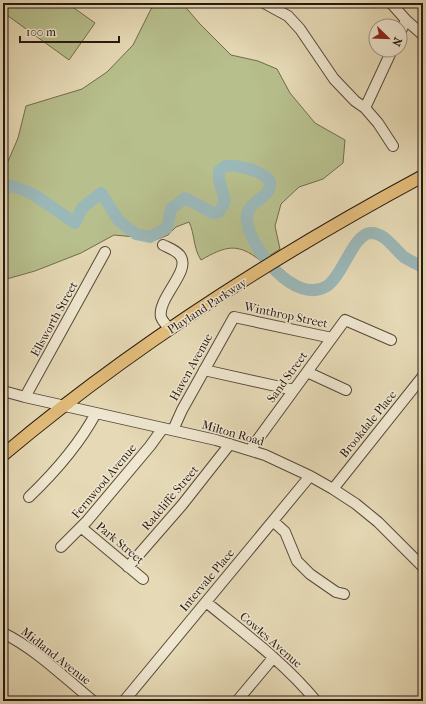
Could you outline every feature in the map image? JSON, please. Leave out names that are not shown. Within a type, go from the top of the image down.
[{"type":"main road","name":"Playland Parkway","points":[[3,455],[63,406],[171,329],[287,254],[423,176]]},
{"type":"street","points":[[264,3],[288,16],[300,29],[334,79],[355,101],[365,108],[393,146]]},
{"type":"street","points":[[391,3],[404,18]]},
{"type":"street","points":[[408,22],[423,35]]},
{"type":"street","points":[[365,108],[388,58]]},
{"type":"street","points":[[163,245],[178,253],[183,262],[180,272],[166,299],[161,313],[164,322],[171,329]]},
{"type":"street","name":"Ellsworth Street","points":[[25,398],[105,252]]},
{"type":"street","name":"Winthrop Street","points":[[234,317],[332,338]]},
{"type":"street","name":"Haven Avenue","points":[[168,429],[182,410],[234,317]]},
{"type":"street","name":"Sand Street","points":[[250,450],[346,320],[391,340]]},
{"type":"street","points":[[204,370],[294,390]]},
{"type":"street","points":[[307,372],[346,390]]},
{"type":"street","name":"Brookdale Place","points":[[333,489],[423,376]]},
{"type":"street","name":"Milton Road","points":[[3,391],[25,398],[230,444],[278,461],[310,476],[356,504],[373,517],[422,562]]},
{"type":"street","points":[[28,497],[47,479],[79,441],[96,413]]},
{"type":"street","name":"Fernwood Avenue","points":[[60,547],[82,528],[150,446],[168,429]]},
{"type":"street","name":"Radcliffe Street","points":[[128,567],[182,505],[230,444]]},
{"type":"street","name":"Intervale Place","points":[[124,701],[310,476]]},
{"type":"street","points":[[273,521],[285,532],[297,561],[310,574],[340,594],[344,594]]},
{"type":"street","name":"Park Street","points":[[82,528],[142,579]]},
{"type":"street","name":"Cowles Avenue","points":[[206,602],[273,658],[305,687],[316,701]]},
{"type":"street","name":"Midland Avenue","points":[[3,633],[35,653],[93,701]]},
{"type":"street","points":[[237,701],[273,658]]},
{"type":"green space","points":[[12,3],[67,3],[95,23],[69,60],[4,13]]},
{"type":"green space","points":[[154,3],[182,3],[200,24],[231,55],[258,61],[277,69],[290,93],[315,123],[345,140],[343,163],[323,179],[299,187],[281,204],[275,226],[280,249],[261,261],[245,251],[231,248],[225,249],[201,260],[198,255],[189,222],[176,227],[168,235],[158,239],[114,235],[81,253],[35,271],[3,280],[3,173],[18,138],[26,106],[82,89],[107,72],[133,45]]},
{"type":"waterway","points":[[3,193],[10,185],[33,194],[75,223],[82,208],[101,193],[119,221],[136,234],[150,237],[167,228],[171,209],[185,198],[213,213],[219,212],[225,201],[219,180],[219,171],[225,166],[243,167],[262,174],[270,182],[267,193],[250,208],[247,214],[247,221],[256,245],[265,259],[288,281],[301,288],[314,290],[327,286],[333,281],[358,241],[364,235],[370,233],[375,233],[385,238],[404,257],[423,267]]}]
